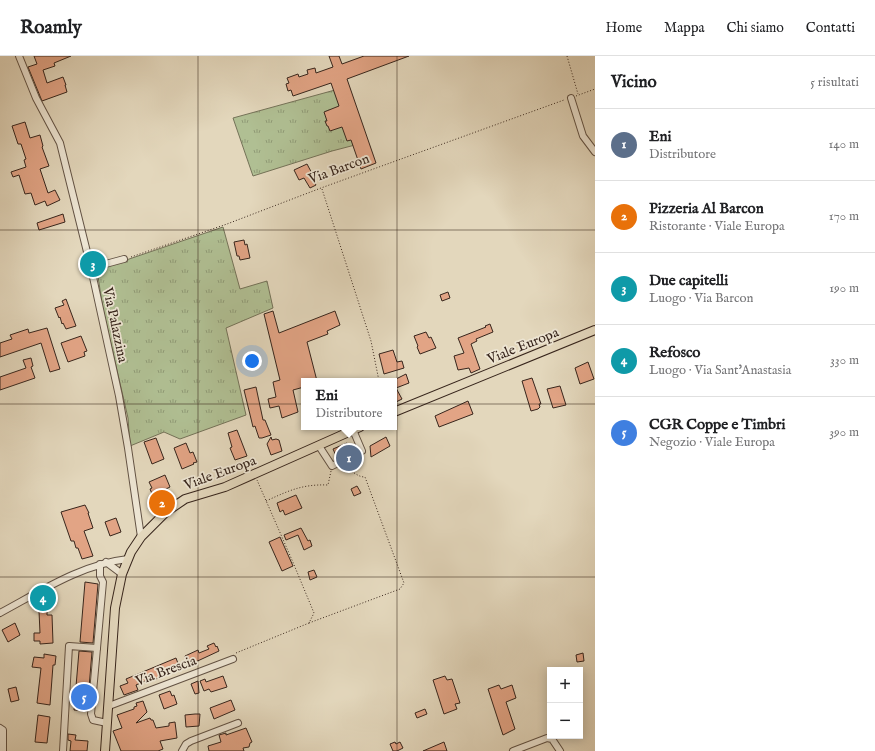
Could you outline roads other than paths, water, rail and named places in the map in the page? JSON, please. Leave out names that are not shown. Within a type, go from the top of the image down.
[{"type":"main road","name":"Viale Europa","points":[[397,411],[595,330]]},
{"type":"main road","name":"Viale Europa","points":[[105,751],[115,608],[122,574],[128,559],[141,537],[166,512],[185,499],[225,487],[355,430]]},
{"type":"street","name":"Via Palazzina","points":[[19,56],[36,98],[60,143],[91,268],[120,403],[141,537]]},
{"type":"street","points":[[571,98],[583,136],[595,152]]},
{"type":"street","points":[[91,268],[124,259]]},
{"type":"street","points":[[319,446],[332,466],[362,451],[357,430]]},
{"type":"street","points":[[0,613],[75,574],[103,563],[128,559]]},
{"type":"street","points":[[103,563],[122,574]]},
{"type":"street","points":[[103,563],[100,576],[102,582],[91,714],[93,720],[107,723]]},
{"type":"street","points":[[63,751],[69,646],[97,648]]},
{"type":"street","name":"Via Brescia","points":[[109,706],[233,659]]},
{"type":"street","points":[[182,751],[186,744],[191,741],[238,724]]},
{"type":"street","points":[[0,728],[3,730],[4,735],[3,751]]},
{"type":"street","points":[[513,751],[547,738],[552,739],[560,751]]},
{"type":"place","name":"Due capitelli","points":[[93,264]]},
{"type":"place","name":"Eni","points":[[349,458]]},
{"type":"place","name":"Pizzeria Al Barcon","points":[[162,503]]},
{"type":"place","name":"Refosco","points":[[43,598]]},
{"type":"place","name":"CGR Coppe e Timbri","points":[[84,697]]}]
